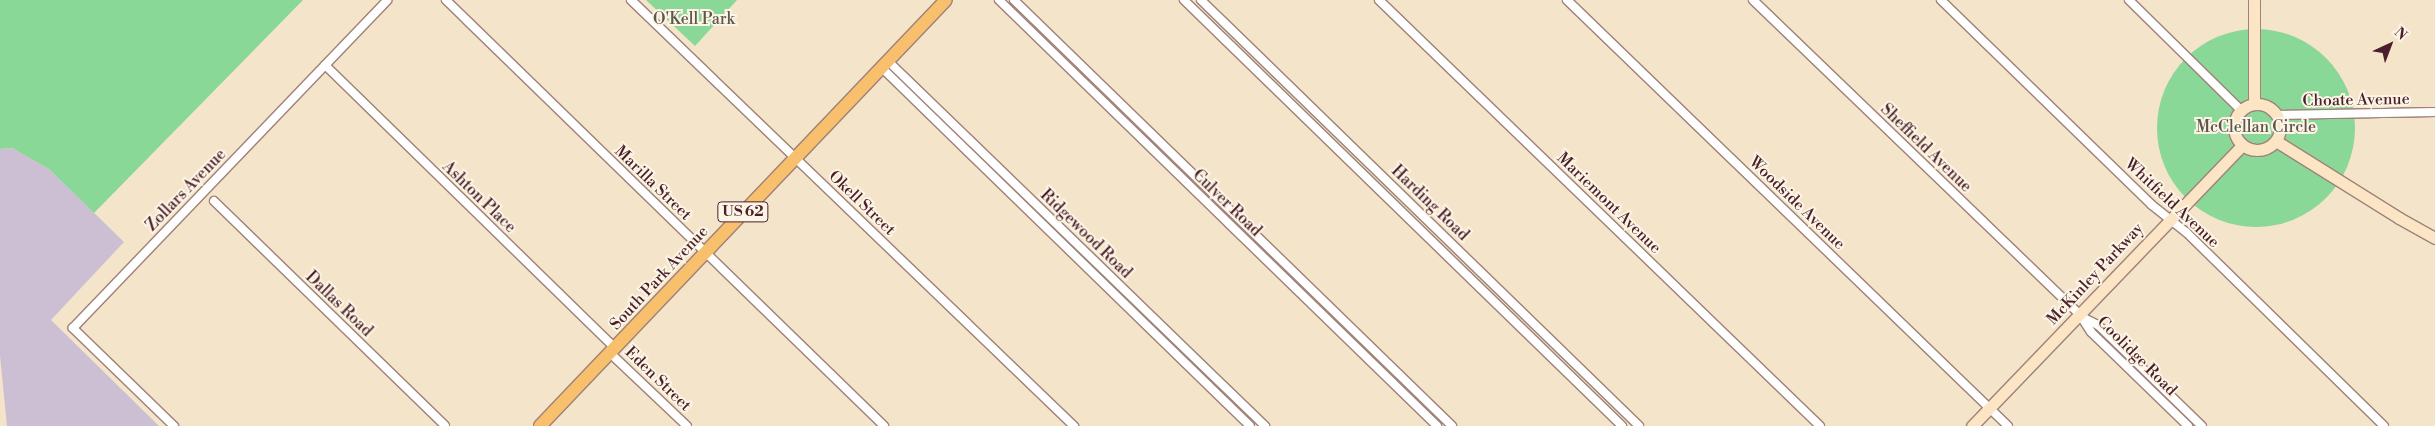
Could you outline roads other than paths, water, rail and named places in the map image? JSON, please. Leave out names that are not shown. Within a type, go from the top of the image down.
[{"type":"main road","name":"South Park Avenue","points":[[540,426],[946,0]]},
{"type":"street","name":"Zollars Avenue","points":[[174,426],[73,328],[387,0]]},
{"type":"street","name":"Marilla Street","points":[[446,0],[884,426]]},
{"type":"street","name":"Okell Street","points":[[631,0],[1074,426]]},
{"type":"street","name":"Culver Road","points":[[999,0],[1437,426]]},
{"type":"street","name":"Culver Road","points":[[1014,0],[1452,426]]},
{"type":"street","name":"Harding Road","points":[[1184,0],[1622,426]]},
{"type":"street","name":"Harding Road","points":[[1202,0],[1638,426]]},
{"type":"street","name":"Mariemont Avenue","points":[[1379,0],[1820,426]]},
{"type":"street","name":"Woodside Avenue","points":[[1567,0],[2008,426]]},
{"type":"street","name":"Sheffield Avenue","points":[[1753,0],[2080,315]]},
{"type":"street","name":"Whitfield Avenue","points":[[1941,0],[2170,220],[2186,232],[2384,426]]},
{"type":"street","points":[[2129,0],[2241,110]]},
{"type":"street","points":[[2254,0],[2254,104]]},
{"type":"street","points":[[1234,50],[1243,41]]},
{"type":"street","name":"Ridgewood Road","points":[[885,64],[1003,173],[1265,426]]},
{"type":"street","name":"Ridgewood Road","points":[[885,64],[997,179],[1250,426]]},
{"type":"street","name":"Ashton Place","points":[[325,65],[613,350]]},
{"type":"street","points":[[2254,104],[2269,107],[2277,115],[2281,127],[2276,141],[2268,148],[2261,150],[2251,150],[2242,145],[2236,138],[2234,127],[2235,119],[2241,110],[2254,104]]},
{"type":"street","name":"Choate Avenue","points":[[2277,115],[2435,112]]},
{"type":"street","points":[[1315,128],[1324,119]]},
{"type":"street","points":[[2276,141],[2399,218],[2435,238]]},
{"type":"street","name":"McKinley Parkway","points":[[1972,426],[2242,145]]},
{"type":"street","points":[[997,179],[1003,173]]},
{"type":"street","points":[[1392,203],[1401,194]]},
{"type":"street","name":"Dallas Road","points":[[214,201],[445,426]]},
{"type":"street","points":[[1471,280],[1480,271]]},
{"type":"street","points":[[1100,280],[1107,273]]},
{"type":"street","name":"Coolidge Road","points":[[2080,315],[2091,332],[2188,426]]},
{"type":"street","name":"Coolidge Road","points":[[2080,315],[2098,325],[2202,426]]},
{"type":"street","points":[[1552,358],[1561,349]]},
{"type":"street","name":"Eden Street","points":[[613,350],[687,426]]},
{"type":"street","points":[[1200,378],[1207,370]]},
{"type":"park label","name":"O'Kell Park","points":[[694,19]]},
{"type":"park label","name":"McClellan Circle","points":[[2256,127]]}]
